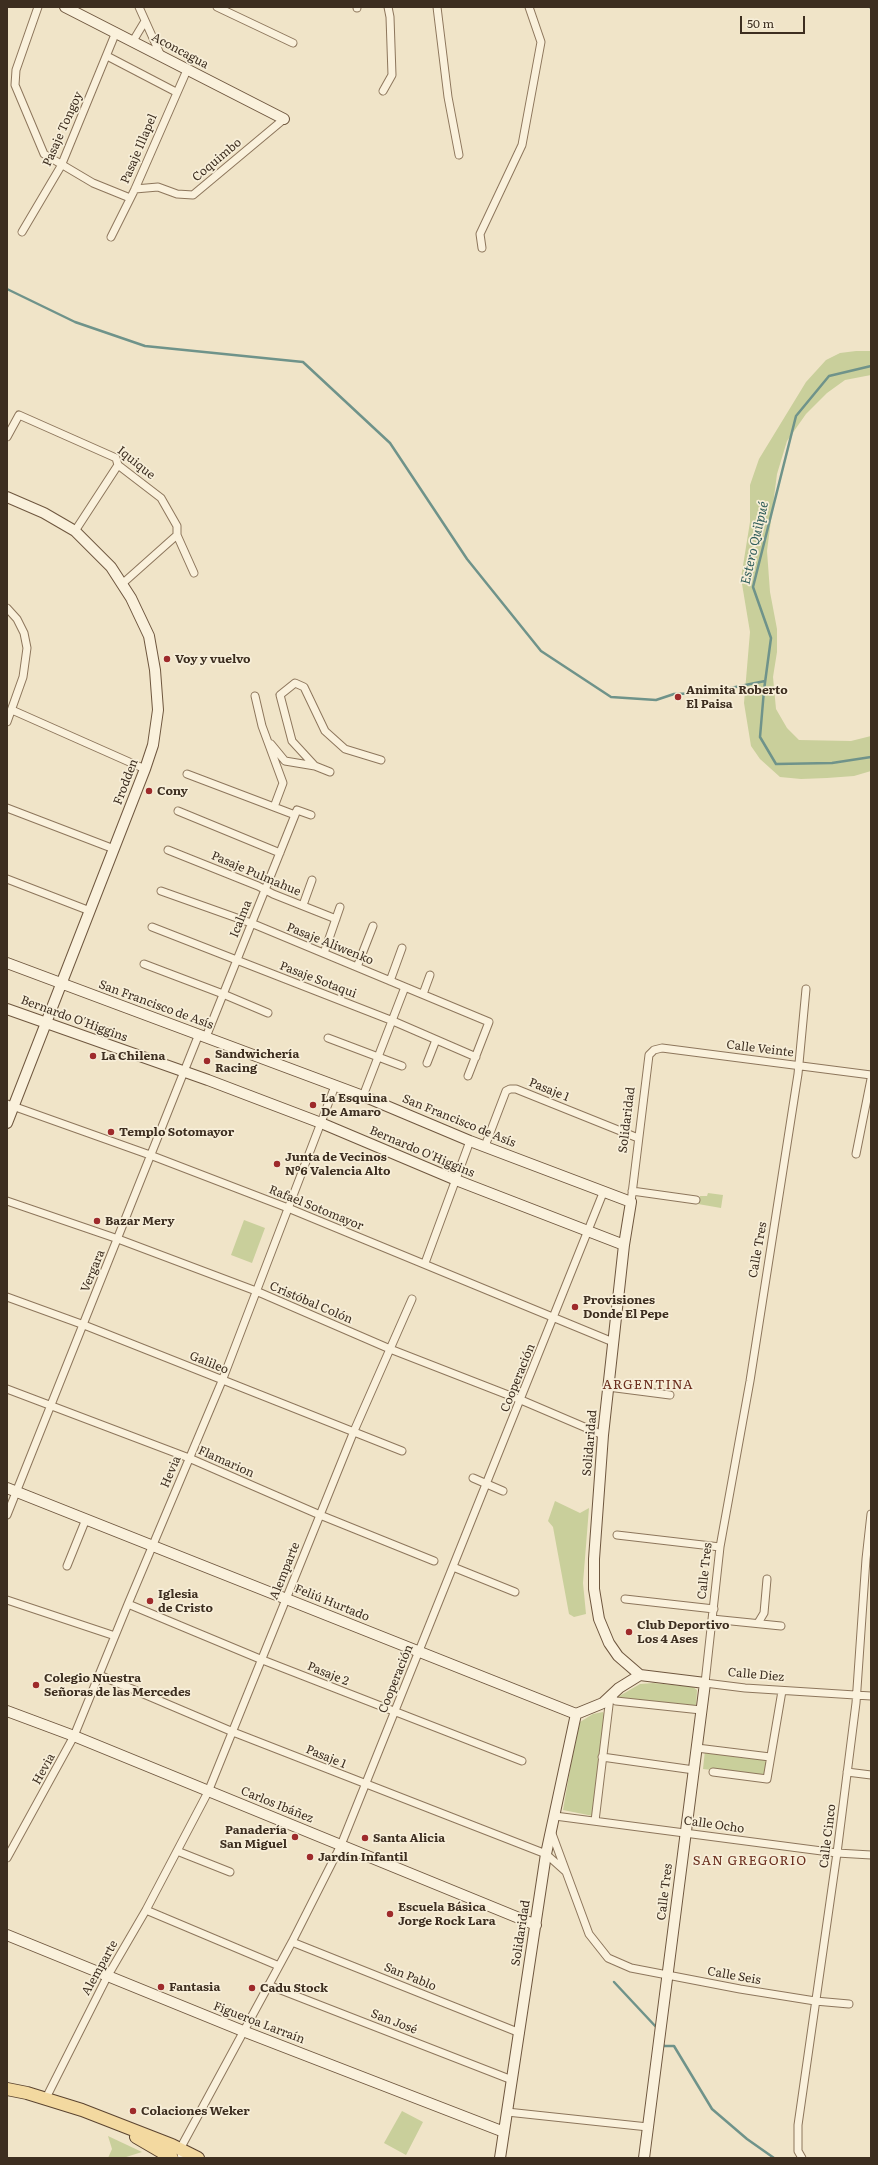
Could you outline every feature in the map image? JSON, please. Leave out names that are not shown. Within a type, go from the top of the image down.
[{"type":"main road","name":"Aconcagua","points":[[65,7],[284,119]]},
{"type":"main road","name":"Frodden","points":[[7,497],[44,513],[75,531],[92,546],[122,584],[131,598],[149,636],[155,670],[158,710],[153,745],[145,769],[47,1024],[10,1105],[7,1124]]},
{"type":"main road","name":"San Francisco de Asís","points":[[7,963],[363,1096],[470,1141],[603,1193],[631,1202]]},
{"type":"main road","name":"Bernardo O'Higgins","points":[[7,1008],[47,1024],[184,1071],[321,1123],[456,1180],[624,1246]]},
{"type":"main road","name":"Solidaridad","points":[[631,1202],[624,1246],[603,1435],[594,1559],[596,1605],[599,1619],[609,1643],[618,1656],[640,1675]]},
{"type":"main road","name":"Feliú Hurtado","points":[[12,1490],[576,1714]]},
{"type":"main road","name":"Calle Diez","points":[[640,1675],[705,1683]]},
{"type":"main road","points":[[576,1714],[592,1709],[610,1697],[619,1688],[640,1675]]},
{"type":"main road","name":"Calle Tres","points":[[644,2158],[705,1683]]},
{"type":"main road","name":"Carlos Ibáñez","points":[[7,1711],[74,1736],[536,1925]]},
{"type":"main road","name":"Solidaridad","points":[[500,2158],[546,1854],[576,1714]]},
{"type":"main road","name":"Figueroa Larraín","points":[[7,1935],[107,1977],[243,2031],[504,2132]]},
{"type":"main road","points":[[7,2089],[46,2098],[101,2117],[178,2155],[198,2158]]},
{"type":"street","points":[[38,7],[16,70],[15,86],[44,154],[61,166],[93,183],[130,198]]},
{"type":"street","points":[[139,7],[161,56]]},
{"type":"street","points":[[217,7],[293,43]]},
{"type":"street","points":[[383,91],[392,74],[390,17],[388,7]]},
{"type":"street","points":[[437,7],[448,97],[459,155]]},
{"type":"street","points":[[482,248],[480,234],[522,145],[541,42],[529,7]]},
{"type":"street","points":[[133,41],[146,22]]},
{"type":"street","name":"Pasaje Tongoy","points":[[22,232],[61,166],[116,32]]},
{"type":"street","points":[[107,56],[176,92]]},
{"type":"street","name":"Pasaje Illapel","points":[[110,237],[135,189],[176,92],[187,70]]},
{"type":"street","name":"Coquimbo","points":[[135,189],[158,187],[177,194],[193,195],[284,119]]},
{"type":"street","name":"Iquique","points":[[7,437],[19,415],[116,458],[118,465],[161,498],[178,526],[178,535],[194,573]]},
{"type":"street","points":[[75,531],[118,465]]},
{"type":"street","points":[[122,584],[178,535]]},
{"type":"street","points":[[7,608],[21,626],[27,648],[23,676],[7,722]]},
{"type":"street","points":[[314,766],[292,741],[280,694],[295,683],[304,687],[325,731],[346,749],[381,760]]},
{"type":"street","points":[[255,696],[268,741],[283,783],[274,807]]},
{"type":"street","points":[[12,710],[145,769]]},
{"type":"street","points":[[268,741],[286,761],[314,766],[330,772]]},
{"type":"street","points":[[187,774],[274,807],[311,815]]},
{"type":"street","points":[[7,808],[114,849]]},
{"type":"street","points":[[178,811],[280,853]]},
{"type":"street","name":"Icalma","points":[[203,1035],[224,994],[296,812]]},
{"type":"street","name":"Pasaje Pulmahue","points":[[168,850],[266,889],[273,894],[336,918]]},
{"type":"street","points":[[7,879],[90,911]]},
{"type":"street","points":[[303,905],[312,880]]},
{"type":"street","name":"Pasaje Aliwenko","points":[[161,891],[251,923],[489,1022],[476,1057]]},
{"type":"street","points":[[324,953],[340,907]]},
{"type":"street","points":[[357,967],[373,926]]},
{"type":"street","name":"Pasaje Sotaqui","points":[[152,927],[393,1021],[476,1057]]},
{"type":"street","points":[[390,981],[402,948]]},
{"type":"street","points":[[144,964],[224,994],[268,1013]]},
{"type":"street","points":[[423,994],[430,974]]},
{"type":"street","points":[[363,1096],[405,987]]},
{"type":"street","name":"Calle Tres","points":[[705,1683],[720,1548],[778,1209],[799,1064],[806,989]]},
{"type":"street","name":"Vergara","points":[[7,1516],[12,1490],[51,1405],[184,1071],[203,1035]]},
{"type":"street","points":[[328,1038],[402,1066]]},
{"type":"street","points":[[427,1063],[436,1040]]},
{"type":"street","name":"Calle Veinte","points":[[649,1055],[654,1050],[662,1048],[799,1064],[871,1075]]},
{"type":"street","name":"Solidaridad","points":[[631,1202],[649,1055]]},
{"type":"street","points":[[468,1076],[476,1057]]},
{"type":"street","points":[[856,1154],[871,1079]]},
{"type":"street","name":"Hevia","points":[[7,1858],[74,1736],[152,1545],[222,1381],[335,1086]]},
{"type":"street","name":"Pasaje 1","points":[[485,1146],[506,1091],[510,1089],[516,1089],[638,1138]]},
{"type":"street","name":"Rafael Sotomayor","points":[[10,1105],[150,1155],[288,1208],[425,1263],[613,1342]]},
{"type":"street","points":[[425,1263],[470,1141]]},
{"type":"street","points":[[632,1191],[696,1200]]},
{"type":"street","name":"Cooperación","points":[[178,2155],[243,2031],[292,1942],[341,1845],[603,1193]]},
{"type":"street","name":"Cristóbal Colón","points":[[7,1201],[118,1238],[256,1291],[390,1349],[521,1400],[603,1435]]},
{"type":"street","name":"Galileo","points":[[7,1297],[84,1324],[222,1381],[354,1431],[402,1451]]},
{"type":"street","name":"Alemparte","points":[[46,2098],[107,1977],[146,1910],[208,1792],[233,1732],[260,1659],[354,1431],[412,1299]]},
{"type":"street","points":[[608,1387],[670,1395]]},
{"type":"street","name":"Flamarion","points":[[7,1389],[189,1458],[320,1515],[434,1561]]},
{"type":"street","points":[[473,1478],[503,1491]]},
{"type":"street","name":"Calle Cinco","points":[[802,2158],[798,2151],[798,2125],[837,1853],[856,1695],[871,1514]]},
{"type":"street","points":[[67,1566],[86,1519]]},
{"type":"street","points":[[617,1535],[720,1548]]},
{"type":"street","points":[[453,1567],[515,1592]]},
{"type":"street","points":[[758,1624],[764,1613],[767,1579]]},
{"type":"street","points":[[625,1599],[714,1609]]},
{"type":"street","points":[[7,1600],[115,1636]]},
{"type":"street","name":"Pasaje 2","points":[[128,1604],[260,1659],[522,1761]]},
{"type":"street","points":[[712,1618],[781,1626]]},
{"type":"street","name":"Pasaje 1","points":[[99,1675],[233,1732],[546,1854]]},
{"type":"street","name":"Calle Diez","points":[[705,1683],[782,1691],[871,1696]]},
{"type":"street","points":[[713,1772],[767,1779],[782,1691]]},
{"type":"street","points":[[595,1821],[610,1697],[616,1701],[701,1710]]},
{"type":"street","points":[[697,1748],[770,1757]]},
{"type":"street","points":[[602,1757],[694,1770]]},
{"type":"street","points":[[846,1772],[871,1775]]},
{"type":"street","name":"Calle Ocho","points":[[555,1816],[837,1853],[871,1855]]},
{"type":"street","points":[[551,1831],[565,1871]]},
{"type":"street","points":[[177,1851],[230,1872]]},
{"type":"street","points":[[546,1854],[565,1871]]},
{"type":"street","name":"Calle Seis","points":[[565,1871],[589,1934],[600,1950],[617,1963],[631,1968],[815,2001],[849,2004]]},
{"type":"street","points":[[146,1910],[279,1966]]},
{"type":"street","name":"San Pablo","points":[[292,1942],[520,2033]]},
{"type":"street","name":"San José","points":[[268,1985],[512,2080]]},
{"type":"street","points":[[507,2112],[648,2128]]},
{"type":"green space","points":[[871,351],[871,375],[845,380],[827,393],[806,414],[787,441],[777,474],[767,551],[770,592],[777,629],[777,652],[773,677],[776,709],[787,728],[799,740],[851,741],[871,736],[871,771],[854,776],[827,778],[801,779],[780,777],[760,759],[751,746],[744,703],[750,632],[741,578],[750,522],[750,485],[759,459],[806,382],[826,360],[840,353]]},
{"type":"green space","points":[[708,1193],[723,1195],[721,1208],[698,1204],[700,1196],[707,1196]]},
{"type":"green space","points":[[244,1220],[265,1228],[252,1263],[231,1255]]},
{"type":"green space","points":[[555,1501],[580,1513],[589,1508],[583,1583],[586,1614],[574,1617],[569,1614],[553,1527],[548,1521]]},
{"type":"green space","points":[[653,1683],[693,1687],[697,1690],[696,1707],[616,1698],[640,1684]]},
{"type":"green space","points":[[603,1712],[605,1717],[593,1816],[563,1810],[580,1722],[593,1714]]},
{"type":"green space","points":[[705,1750],[768,1758],[766,1776],[703,1769]]},
{"type":"green space","points":[[402,2111],[423,2122],[406,2155],[384,2143]]},
{"type":"green space","points":[[108,2136],[142,2152],[123,2158],[108,2158],[112,2149]]},
{"type":"waterway","points":[[7,289],[75,322],[145,346],[303,362],[390,443],[467,559],[541,651],[611,697],[656,700],[674,694],[706,693],[765,681]]},
{"type":"waterway","name":"Estero Quilpué","points":[[871,366],[829,376],[796,416],[753,587],[771,638],[764,690],[760,737],[776,764],[832,763],[871,757]]},
{"type":"waterway","points":[[614,1982],[657,2028]]},
{"type":"waterway","points":[[663,2044],[664,2046],[674,2046],[712,2109],[747,2139],[774,2158]]},
{"type":"place","name":"Voy y vuelvo","points":[[167,659]]},
{"type":"place","name":"Animita Roberto El Paisa","points":[[678,697]]},
{"type":"place","name":"Cony","points":[[149,791]]},
{"type":"place","name":"La Chilena","points":[[93,1056]]},
{"type":"place","name":"Sandwichería Racing","points":[[207,1061]]},
{"type":"place","name":"La Esquina De Amaro","points":[[313,1105]]},
{"type":"place","name":"Templo Sotomayor","points":[[111,1132]]},
{"type":"place","name":"Junta de Vecinos Nº6 Valencia Alto","points":[[277,1164]]},
{"type":"place","name":"Bazar Mery","points":[[97,1221]]},
{"type":"place","name":"Provisiones Donde El Pepe","points":[[575,1307]]},
{"type":"place","name":"Iglesia de Cristo","points":[[150,1601]]},
{"type":"place","name":"Club Deportivo Los 4 Ases","points":[[629,1632]]},
{"type":"place","name":"Colegio Nuestra Señoras de las Mercedes","points":[[36,1685]]},
{"type":"place","name":"Panadería San Miguel","points":[[295,1837]]},
{"type":"place","name":"Santa Alicia","points":[[365,1838]]},
{"type":"place","name":"Jardín Infantil","points":[[310,1857]]},
{"type":"place","name":"Escuela Básica Jorge Rock Lara","points":[[390,1914]]},
{"type":"place","name":"Fantasia","points":[[161,1987]]},
{"type":"place","name":"Cadu Stock","points":[[252,1988]]},
{"type":"place","name":"Colaciones Weker","points":[[133,2111]]},
{"type":"district","name":"ARGENTINA","points":[[648,1385]]},
{"type":"district","name":"SAN GREGORIO","points":[[750,1861]]}]
